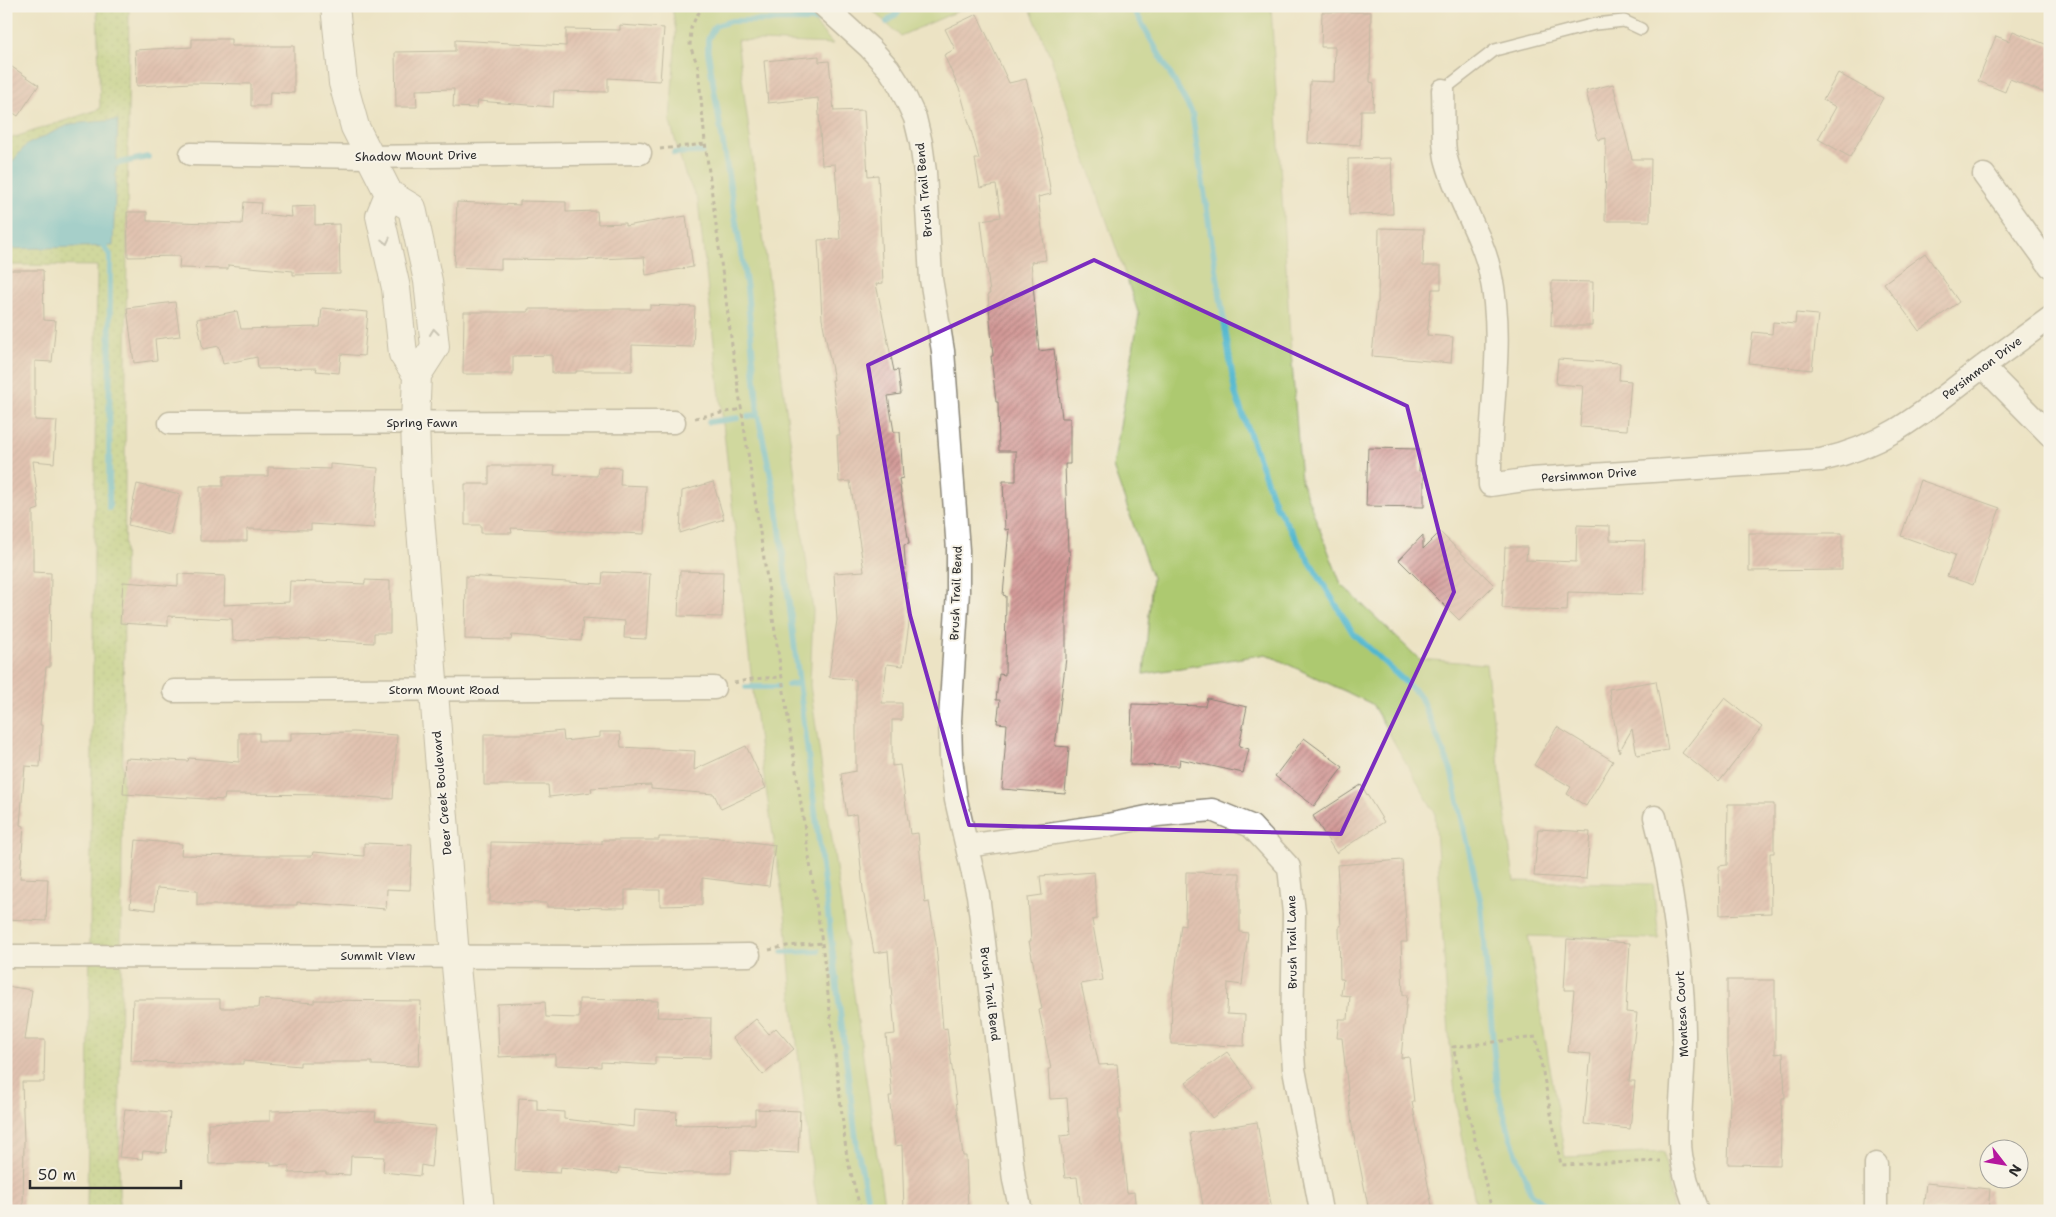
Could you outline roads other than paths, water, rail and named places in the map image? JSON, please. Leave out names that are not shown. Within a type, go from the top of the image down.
[{"type":"street","name":"Deer Creek Boulevard","points":[[335,6],[343,83],[354,127],[389,194],[380,216],[396,288],[403,354],[417,375],[415,422],[433,690],[455,956],[480,1211]]},
{"type":"street","name":"Brush Trail Bend","points":[[824,6],[870,48],[889,69],[900,86],[915,118],[921,143],[925,172],[931,279],[943,351],[956,500],[958,591],[950,720],[951,749],[956,800],[978,895],[1014,1180],[1021,1211]]},
{"type":"street","name":"Persimmon Drive","points":[[1442,90],[1446,158],[1490,271],[1496,306],[1498,341],[1489,448],[1490,485],[1531,479],[1821,460],[1849,454],[1887,436],[1928,409],[1983,366],[2050,318]]},
{"type":"street","name":"Shadow Mount Drive","points":[[191,154],[368,157],[640,153]]},
{"type":"street","points":[[1984,175],[2050,266]]},
{"type":"street","points":[[1983,366],[2050,435]]},
{"type":"street","name":"Spring Fawn","points":[[170,423],[674,422]]},
{"type":"street","name":"Storm Mount Road","points":[[174,691],[714,688]]},
{"type":"street","name":"Brush Trail Lane","points":[[967,846],[1108,825],[1158,815],[1212,810],[1251,826],[1289,867],[1294,913],[1292,1039],[1294,1069],[1321,1211]]},
{"type":"street","name":"Montesa Court","points":[[1655,817],[1668,868],[1684,1010],[1685,1064],[1680,1142],[1690,1192],[1696,1211]]},
{"type":"street","name":"Summit View","points":[[6,956],[749,955]]},
{"type":"street","points":[[1876,1164],[1876,1211]]},
{"type":"lane","points":[[1442,90],[1495,50],[1595,24],[1624,21],[1641,29]]},
{"type":"water","points":[[118,120],[113,246],[6,249],[6,178],[9,166],[26,145],[71,124]]},
{"type":"waterway","points":[[887,22],[905,6]]},
{"type":"waterway","points":[[1132,6],[1192,113],[1235,393],[1275,504],[1353,633],[1420,696],[1451,770],[1481,904],[1497,1088],[1511,1139],[1531,1193],[1552,1211]]},
{"type":"waterway","points":[[818,20],[731,21],[715,26],[708,39],[708,52],[747,289],[758,415],[777,506],[857,1147],[870,1211]]},
{"type":"waterway","points":[[674,153],[702,152]]},
{"type":"waterway","points":[[110,165],[148,157]]},
{"type":"waterway","points":[[99,239],[110,255],[109,508]]},
{"type":"waterway","points":[[748,416],[758,415]]},
{"type":"waterway","points":[[709,422],[738,418]]},
{"type":"waterway","points":[[788,685],[799,683]]},
{"type":"waterway","points":[[746,687],[777,687]]},
{"type":"waterway","points":[[783,952],[818,951]]}]
